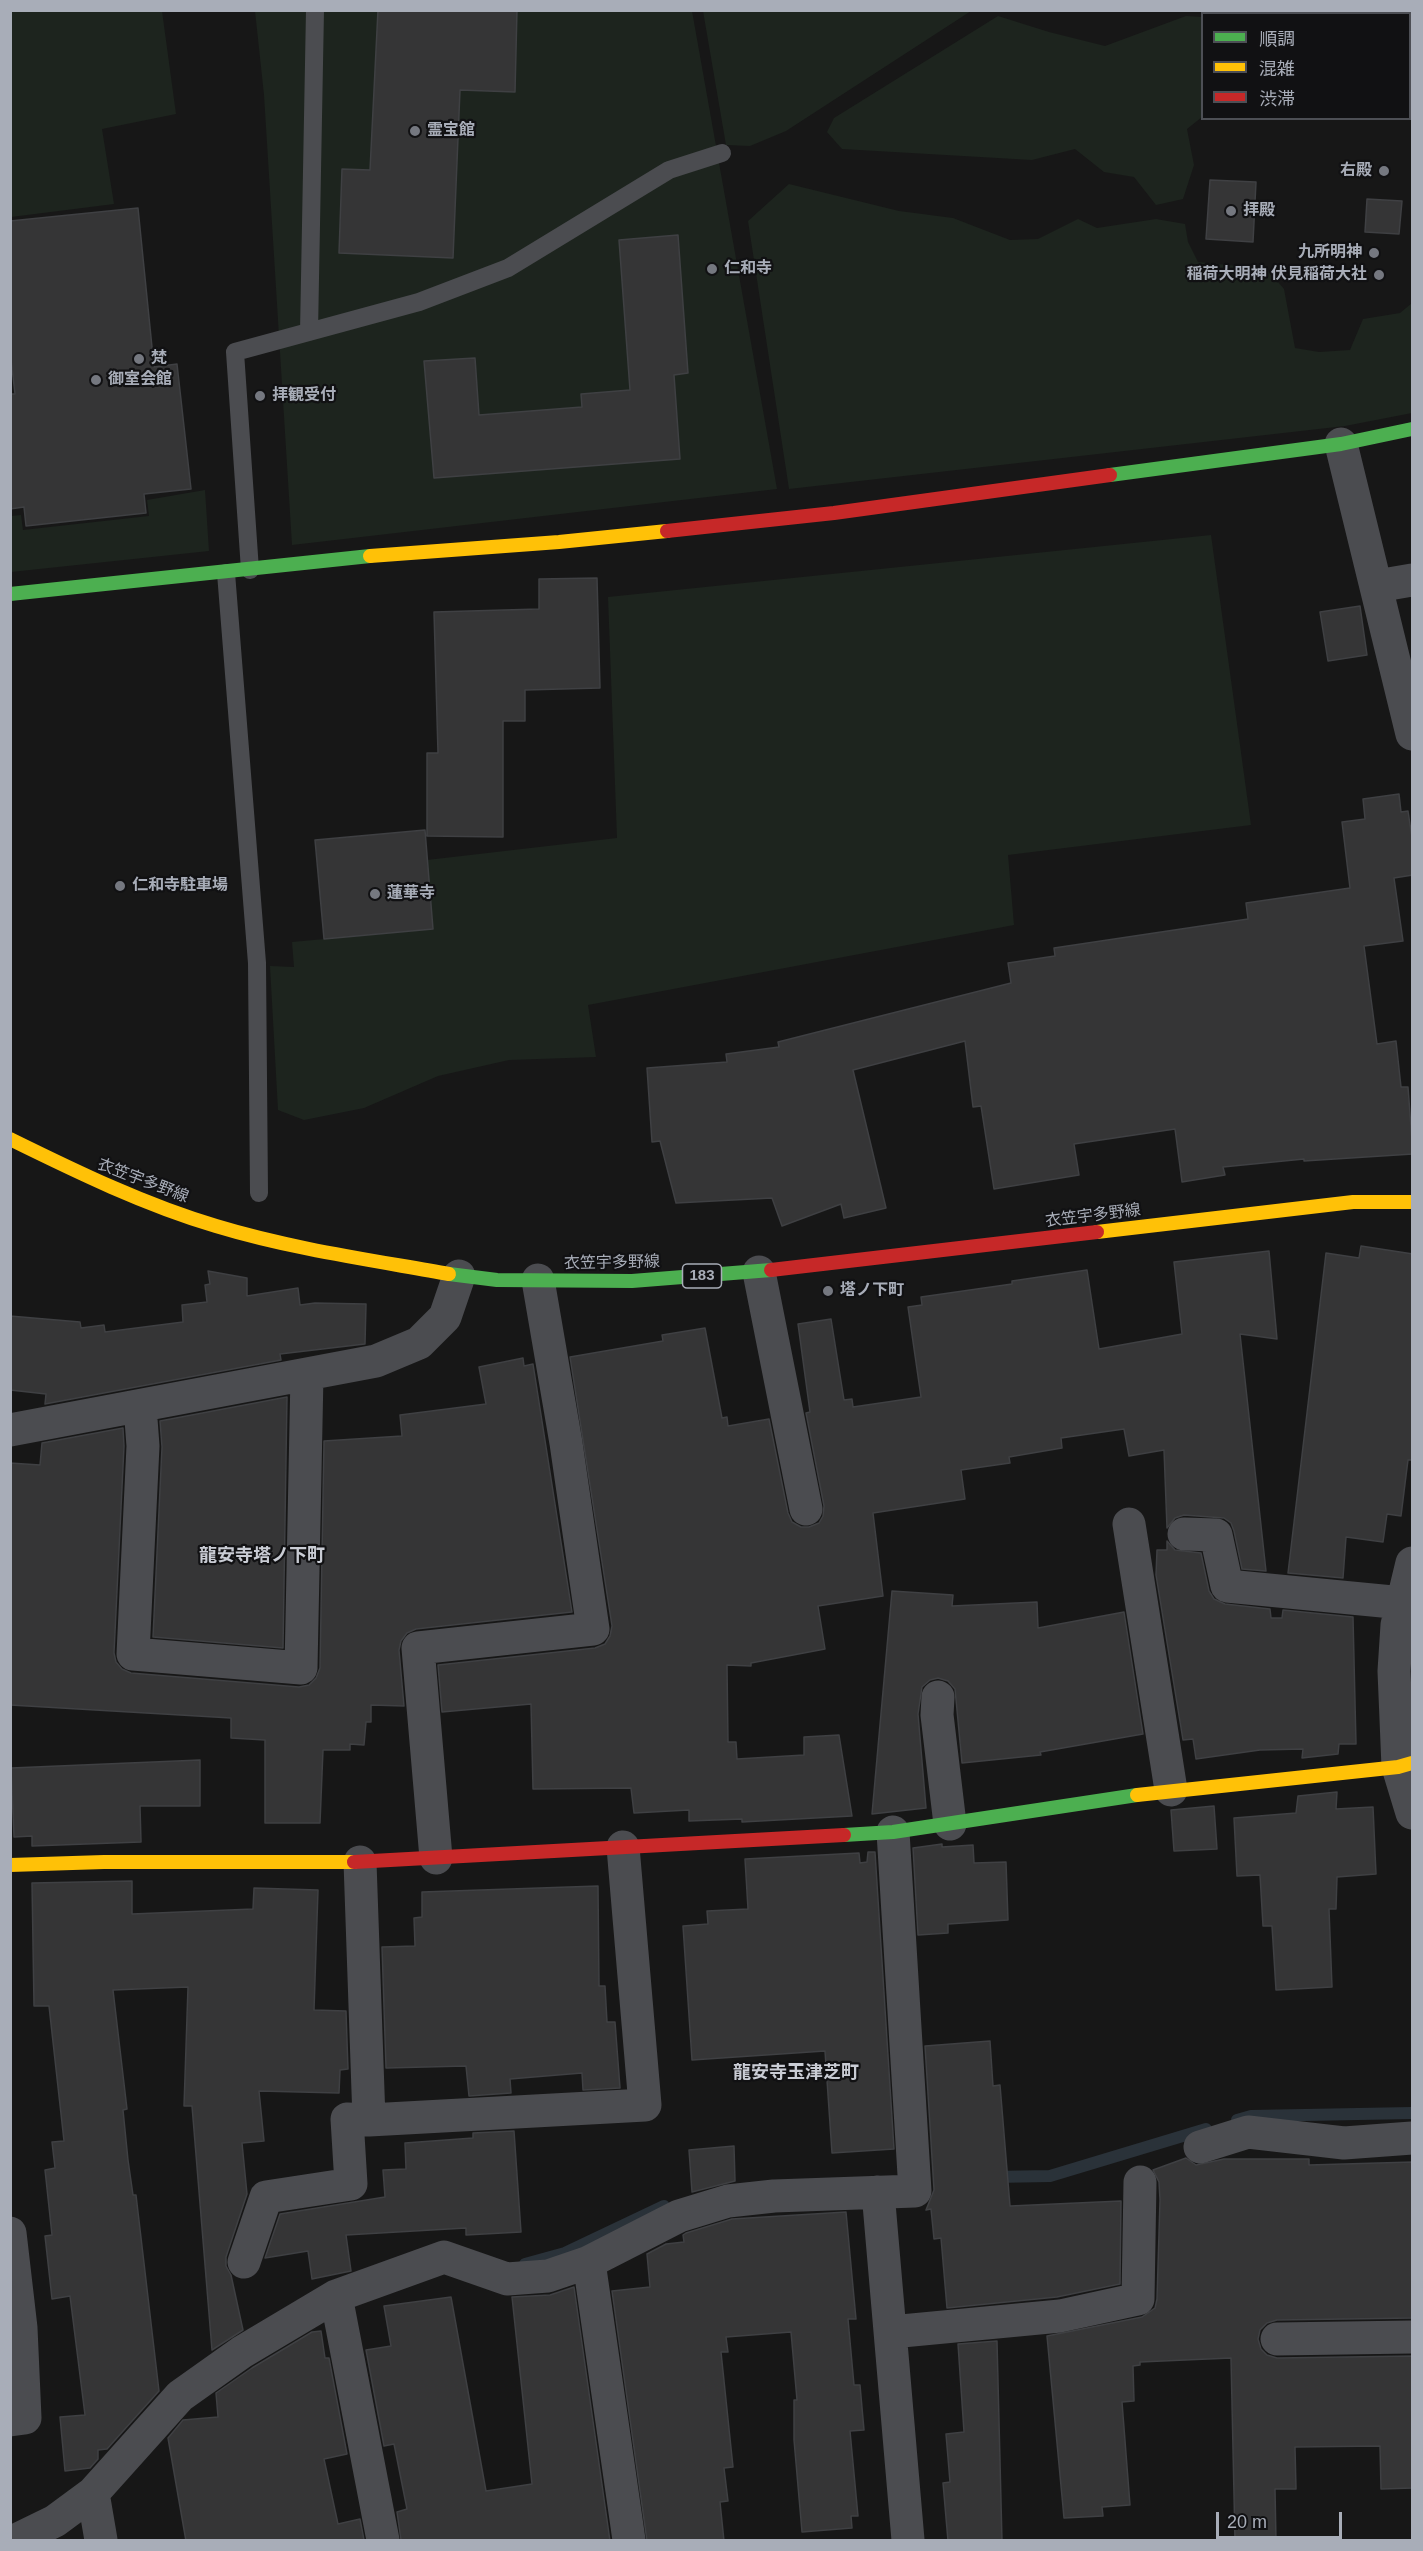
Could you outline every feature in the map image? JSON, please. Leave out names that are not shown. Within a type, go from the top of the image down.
[{"type":"street","points":[[10,594],[409,552],[559,542],[834,513],[1341,444],[1413,429]]},
{"type":"street","points":[[1341,444],[1413,734]]},
{"type":"street","points":[[1377,586],[1413,580]]},
{"type":"street","name":"衣笠宇多野線","points":[[10,1139],[97,1182],[215,1226],[283,1243],[459,1276],[538,1280],[632,1281],[759,1272],[1353,1202],[1413,1202]]},
{"type":"street","points":[[759,1272],[806,1509]]},
{"type":"street","points":[[10,1430],[376,1361],[419,1343],[445,1317],[459,1276]]},
{"type":"street","points":[[436,1858],[418,1648],[593,1629],[566,1443],[538,1280]]},
{"type":"street","points":[[140,1406],[143,1446],[133,1654],[301,1668],[307,1375]]},
{"type":"street","points":[[1129,1524],[1171,1790]]},
{"type":"street","points":[[1184,1534],[1216,1535],[1227,1586],[1403,1603]]},
{"type":"street","points":[[1413,1563],[1397,1625],[1394,1671],[1413,1813]]},
{"type":"street","points":[[938,1697],[950,1824]]},
{"type":"street","points":[[10,1864],[360,1862],[893,1832],[1171,1790],[1406,1765]]},
{"type":"street","points":[[16,2541],[55,2521],[93,2493],[180,2396],[242,2352],[336,2296],[444,2257],[507,2279],[548,2276],[589,2262],[679,2216],[728,2201],[774,2196],[915,2192],[893,1832]]},
{"type":"street","points":[[244,2262],[266,2198],[351,2184],[347,2119],[369,2120],[645,2105],[623,1847]]},
{"type":"street","points":[[360,1862],[369,2120]]},
{"type":"street","points":[[1200,2147],[1248,2132],[1344,2143],[1413,2138]]},
{"type":"street","points":[[891,2332],[1060,2316],[1138,2299],[1140,2182]]},
{"type":"street","points":[[878,2192],[908,2541]]},
{"type":"street","points":[[10,2233],[21,2328],[25,2418],[10,2420]]},
{"type":"street","points":[[589,2262],[629,2541]]},
{"type":"street","points":[[336,2296],[383,2541]]},
{"type":"street","points":[[1277,2339],[1413,2337]]},
{"type":"street","points":[[93,2493],[101,2541]]},
{"type":"lane","points":[[309,332],[315,10]]},
{"type":"lane","points":[[250,570],[235,352],[419,302],[508,268],[669,170],[722,153]]},
{"type":"lane","points":[[226,573],[257,963],[259,1193]]},
{"type":"shaded area","points":[[10,11],[162,11],[176,114],[102,129],[114,204],[11,217]]},
{"type":"shaded area","points":[[255,11],[692,11],[777,489],[292,545],[264,95]]},
{"type":"shaded area","points":[[703,11],[971,11],[786,131],[750,146],[726,145]]},
{"type":"shaded area","points":[[998,16],[1105,46],[1186,16],[1201,17],[1201,118],[1187,129],[1194,165],[1183,199],[1156,205],[1134,177],[1104,172],[1075,149],[1032,160],[842,149],[827,132],[834,118]]},
{"type":"shaded area","points":[[1411,23],[1412,23],[1411,116]]},
{"type":"shaded area","points":[[789,184],[899,211],[953,218],[1010,240],[1038,239],[1078,219],[1097,228],[1156,219],[1185,224],[1188,242],[1198,262],[1267,269],[1284,289],[1295,348],[1319,352],[1350,350],[1363,319],[1400,313],[1412,303],[1412,413],[1345,426],[789,489],[748,221]]},
{"type":"shaded area","points":[[205,490],[209,551],[11,572],[11,516],[21,515],[23,530],[149,516],[147,500]]},
{"type":"shaded area","points":[[1211,535],[1251,825],[1008,855],[1014,925],[588,1005],[596,1057],[509,1060],[438,1076],[364,1108],[304,1120],[278,1110],[270,966],[294,967],[292,942],[433,929],[427,860],[617,838],[608,597]]},
{"type":"building","name":"霊宝館","points":[[378,10],[517,10],[515,92],[460,90],[453,258],[339,253],[342,169],[370,170]]},
{"type":"building","name":"拝殿","points":[[1210,180],[1256,182],[1253,242],[1206,239]]},
{"type":"building","points":[[1367,199],[1402,201],[1399,234],[1365,232]]},
{"type":"building","name":"御室会館","points":[[138,208],[154,367],[177,364],[191,489],[144,494],[146,513],[26,526],[24,507],[10,509],[10,394],[15,394],[10,351],[10,221]]},
{"type":"building","points":[[678,235],[688,373],[674,375],[680,459],[434,478],[424,361],[475,358],[479,415],[582,407],[581,394],[630,390],[619,240]]},
{"type":"building","points":[[597,578],[600,688],[525,690],[525,721],[503,721],[503,837],[427,836],[427,753],[438,753],[434,612],[539,609],[539,579]]},
{"type":"building","points":[[1360,606],[1367,655],[1328,661],[1320,612]]},
{"type":"building","points":[[1399,794],[1401,812],[1408,811],[1413,844],[1413,875],[1394,878],[1403,941],[1364,946],[1377,1044],[1396,1041],[1401,1087],[1408,1087],[1413,1154],[1304,1161],[1304,1159],[1223,1167],[1225,1175],[1182,1182],[1175,1129],[1074,1144],[1079,1175],[994,1189],[981,1106],[973,1107],[965,1041],[853,1070],[886,1208],[844,1218],[841,1204],[782,1226],[772,1198],[676,1203],[660,1141],[652,1142],[647,1068],[727,1062],[726,1054],[779,1047],[778,1042],[1011,983],[1008,963],[1055,956],[1054,948],[1248,919],[1246,903],[1350,888],[1342,822],[1365,819],[1363,799]]},
{"type":"building","name":"蓮華寺","points":[[425,830],[433,929],[324,939],[315,840]]},
{"type":"building","points":[[1361,1246],[1413,1254],[1413,1460],[1408,1460],[1401,1516],[1387,1514],[1383,1542],[1346,1537],[1343,1578],[1288,1573],[1326,1253],[1359,1258]]},
{"type":"building","points":[[1269,1251],[1277,1339],[1240,1334],[1266,1571],[1242,1569],[1234,1531],[1231,1523],[1224,1518],[1184,1515],[1175,1518],[1167,1528],[1164,1450],[1129,1456],[1124,1429],[1061,1438],[1062,1448],[1009,1457],[1010,1463],[961,1470],[965,1499],[873,1513],[883,1596],[818,1606],[825,1649],[751,1663],[751,1666],[727,1665],[728,1742],[736,1742],[737,1759],[804,1755],[804,1737],[839,1735],[852,1816],[742,1822],[742,1819],[689,1821],[689,1810],[634,1813],[631,1788],[533,1789],[531,1704],[442,1712],[438,1665],[595,1648],[605,1644],[610,1636],[612,1626],[570,1357],[663,1341],[662,1335],[705,1328],[722,1418],[727,1417],[728,1426],[769,1419],[788,1513],[792,1522],[801,1527],[809,1527],[819,1523],[823,1516],[824,1506],[806,1413],[810,1412],[798,1324],[831,1319],[844,1400],[852,1399],[853,1407],[921,1397],[908,1307],[922,1305],[921,1297],[1087,1270],[1099,1349],[1182,1334],[1174,1262]]},
{"type":"building","points":[[208,1271],[247,1278],[247,1296],[298,1288],[300,1305],[366,1304],[365,1344],[280,1354],[281,1360],[45,1404],[46,1394],[10,1390],[10,1316],[80,1322],[81,1328],[104,1325],[105,1332],[183,1322],[182,1305],[207,1302],[205,1285],[210,1284]]},
{"type":"building","points":[[523,1358],[524,1366],[533,1364],[572,1612],[416,1629],[407,1633],[401,1641],[399,1650],[404,1706],[371,1705],[371,1722],[366,1722],[364,1745],[350,1744],[350,1750],[323,1750],[320,1823],[265,1823],[265,1740],[231,1738],[231,1718],[10,1705],[10,1463],[40,1465],[42,1443],[123,1428],[114,1653],[116,1662],[122,1669],[131,1673],[299,1687],[309,1685],[316,1678],[320,1668],[324,1441],[402,1436],[400,1415],[486,1404],[479,1367]]},
{"type":"building","points":[[287,1397],[283,1648],[153,1637],[162,1447],[160,1421]]},
{"type":"building","points":[[1167,1541],[1175,1550],[1201,1553],[1209,1591],[1214,1599],[1225,1604],[1270,1609],[1271,1618],[1282,1618],[1283,1610],[1353,1617],[1356,1744],[1339,1744],[1338,1754],[1302,1758],[1303,1749],[1260,1750],[1196,1759],[1193,1739],[1183,1740],[1156,1575],[1157,1550],[1167,1550]]},
{"type":"building","points":[[892,1591],[953,1595],[952,1606],[1037,1602],[1038,1628],[1124,1612],[1143,1734],[1040,1752],[1041,1755],[962,1763],[955,1689],[948,1681],[938,1678],[930,1680],[922,1687],[918,1714],[926,1808],[872,1814]]},
{"type":"building","points":[[200,1760],[200,1806],[140,1806],[141,1842],[32,1846],[32,1836],[14,1837],[11,1768]]},
{"type":"building","points":[[1337,1792],[1336,1809],[1373,1807],[1376,1874],[1337,1877],[1336,1909],[1329,1909],[1332,1987],[1276,1990],[1272,1926],[1263,1926],[1260,1875],[1237,1876],[1234,1818],[1296,1813],[1298,1796]]},
{"type":"building","points":[[1214,1806],[1217,1849],[1174,1851],[1171,1810]]},
{"type":"building","points":[[942,1844],[942,1847],[973,1845],[974,1863],[1006,1862],[1008,1920],[948,1924],[948,1933],[918,1935],[913,1848]]},
{"type":"building","points":[[868,1852],[875,1852],[894,2149],[832,2153],[825,2051],[692,2060],[683,1926],[708,1924],[707,1911],[748,1909],[745,1859],[859,1853],[860,1863],[867,1862]]},
{"type":"building","points":[[132,1881],[132,1914],[253,1909],[254,1888],[318,1890],[314,2010],[346,2011],[348,2069],[340,2070],[339,2093],[259,2091],[264,2141],[242,2143],[247,2194],[226,2257],[226,2266],[231,2275],[243,2330],[212,2350],[192,2106],[184,2106],[188,1987],[113,1990],[127,2109],[123,2110],[128,2160],[133,2195],[136,2195],[159,2391],[107,2449],[98,2450],[98,2459],[90,2468],[65,2471],[60,2417],[85,2415],[70,2296],[52,2299],[45,2236],[52,2235],[45,2170],[55,2168],[52,2142],[64,2141],[49,2006],[34,2006],[32,1883]]},
{"type":"building","points":[[598,1886],[599,1986],[605,1986],[607,2022],[615,2022],[620,2088],[583,2090],[582,2073],[510,2079],[511,2093],[469,2096],[466,2066],[386,2068],[382,1947],[415,1946],[414,1918],[422,1917],[422,1892]]},
{"type":"building","points":[[990,2041],[993,2086],[1000,2085],[1010,2206],[1121,2201],[1120,2284],[1057,2297],[947,2308],[941,2238],[934,2239],[931,2209],[926,2210],[934,2190],[925,2046]]},
{"type":"building","points":[[514,2131],[521,2232],[466,2235],[466,2228],[346,2235],[351,2271],[312,2279],[308,2251],[265,2258],[280,2214],[385,2197],[383,2170],[406,2169],[405,2143],[473,2138],[473,2133]]},
{"type":"building","points":[[734,2146],[735,2181],[692,2192],[689,2150]]},
{"type":"building","points":[[1186,2158],[1196,2165],[1224,2159],[1309,2159],[1309,2165],[1413,2162],[1413,2318],[1277,2320],[1267,2323],[1260,2330],[1258,2339],[1261,2349],[1267,2355],[1277,2358],[1413,2356],[1413,2488],[1381,2489],[1380,2446],[1295,2447],[1296,2489],[1275,2489],[1276,2541],[1235,2541],[1231,2358],[1140,2362],[1140,2365],[1133,2366],[1134,2401],[1122,2402],[1130,2505],[1102,2507],[1103,2516],[1064,2518],[1047,2336],[1142,2317],[1155,2308],[1160,2200],[1159,2182],[1153,2170]]},
{"type":"building","points":[[846,2212],[856,2319],[848,2319],[854,2385],[860,2385],[864,2430],[850,2431],[858,2516],[851,2516],[852,2528],[802,2532],[794,2440],[794,2400],[797,2400],[791,2332],[726,2337],[728,2352],[721,2352],[733,2467],[724,2468],[728,2501],[720,2502],[724,2541],[647,2541],[612,2291],[650,2287],[647,2254],[666,2244],[684,2242],[683,2235],[686,2233],[732,2219]]},
{"type":"building","points":[[574,2287],[610,2541],[401,2540],[397,2512],[407,2509],[394,2444],[384,2446],[366,2350],[391,2346],[384,2306],[451,2297],[486,2491],[532,2484],[512,2297],[550,2295]]},
{"type":"building","points":[[321,2331],[325,2358],[329,2358],[347,2454],[324,2459],[338,2524],[360,2519],[364,2540],[186,2541],[168,2438],[183,2420],[218,2417],[216,2393],[312,2332]]},
{"type":"building","points":[[997,2341],[1002,2541],[948,2541],[943,2483],[950,2482],[946,2434],[964,2432],[958,2344]]},
{"type":"waterway","points":[[1237,2120],[1251,2116],[1412,2113]]},
{"type":"waterway","points":[[993,2177],[1050,2176],[1206,2129]]},
{"type":"waterway","points":[[525,2264],[565,2253],[664,2206]]},
{"type":"traffic: fast","points":[[1110,475],[1341,444],[1412,429]]},
{"type":"traffic: fast","points":[[10,594],[370,556]]},
{"type":"traffic: fast","points":[[449,1274],[497,1280],[632,1281],[771,1270]]},
{"type":"traffic: fast","points":[[844,1835],[893,1832],[1137,1795]]},
{"type":"traffic: slow","points":[[370,556],[559,542],[667,531]]},
{"type":"traffic: slow","points":[[10,1139],[137,1198],[216,1226],[303,1248],[449,1274]]},
{"type":"traffic: slow","points":[[1097,1232],[1353,1202],[1412,1202]]},
{"type":"traffic: slow","points":[[1137,1795],[1398,1767],[1412,1763]]},
{"type":"traffic: slow","points":[[10,1865],[104,1862],[354,1862]]},
{"type":"traffic: jam","points":[[667,531],[834,513],[1110,475]]},
{"type":"traffic: jam","points":[[771,1270],[1097,1232]]},
{"type":"traffic: jam","points":[[354,1862],[844,1835]]},
{"type":"place","name":"霊宝館","points":[[415,131]]},
{"type":"place","name":"右殿","points":[[1384,171]]},
{"type":"place","name":"拝殿","points":[[1231,211]]},
{"type":"place","name":"九所明神","points":[[1374,253]]},
{"type":"place","name":"仁和寺","points":[[712,269]]},
{"type":"place","name":"稲荷大明神 伏見稲荷大社","points":[[1379,275]]},
{"type":"place","name":"梵","points":[[139,359]]},
{"type":"place","name":"御室会館","points":[[96,380]]},
{"type":"place","name":"拝観受付","points":[[260,396]]},
{"type":"place","name":"仁和寺駐車場","points":[[120,886]]},
{"type":"place","name":"蓮華寺","points":[[375,894]]},
{"type":"place","name":"塔ノ下町","points":[[828,1291]]},
{"type":"district","name":"龍安寺塔ノ下町","points":[[262,1556]]},
{"type":"district","name":"龍安寺玉津芝町","points":[[796,2073]]}]
